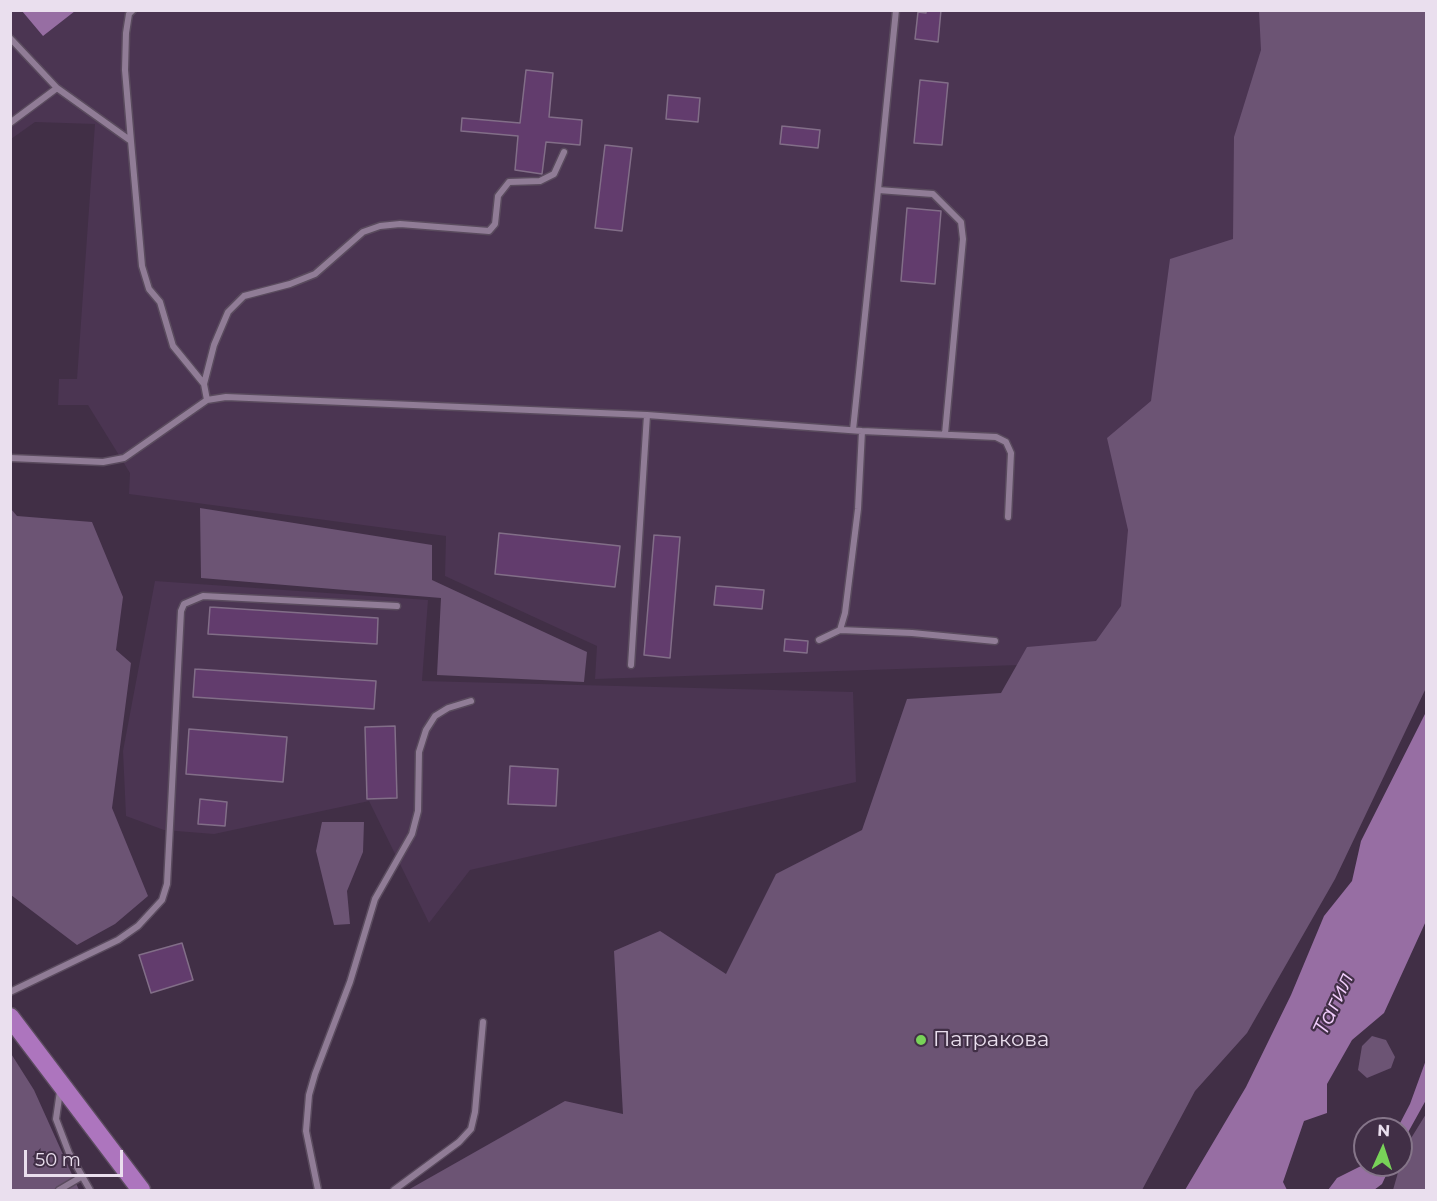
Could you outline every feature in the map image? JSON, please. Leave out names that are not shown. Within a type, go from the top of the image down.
[{"type":"main road","points":[[10,1017],[141,1191]]},
{"type":"lane","points":[[133,10],[129,14],[126,33],[125,70],[142,266],[149,289],[160,302],[173,346],[204,384]]},
{"type":"lane","points":[[853,430],[896,10]]},
{"type":"lane","points":[[10,38],[57,87],[131,141]]},
{"type":"lane","points":[[10,123],[57,87]]},
{"type":"lane","points":[[207,400],[204,384],[214,345],[228,312],[244,296],[290,285],[315,274],[363,232],[380,226],[400,224],[489,231],[495,224],[498,196],[509,182],[540,181],[554,174],[564,152]]},
{"type":"lane","points":[[878,190],[933,194],[949,206],[961,222],[963,239],[945,434]]},
{"type":"lane","points":[[10,458],[103,462],[124,458],[207,400],[226,397],[647,415],[862,431],[996,437],[1006,442],[1011,453],[1008,517]]},
{"type":"lane","points":[[631,665],[647,415]]},
{"type":"lane","points":[[840,630],[845,613],[858,509],[862,431]]},
{"type":"lane","points":[[10,992],[118,940],[138,926],[162,900],[166,884],[180,634],[184,604],[203,596],[398,606]]},
{"type":"lane","points":[[819,640],[840,630],[912,633],[995,641]]},
{"type":"lane","points":[[318,1191],[306,1131],[309,1095],[315,1074],[350,982],[375,899],[412,834],[418,812],[419,752],[426,730],[435,716],[448,708],[471,701]]},
{"type":"lane","points":[[394,1191],[459,1142],[471,1129],[475,1112],[483,1022]]},
{"type":"lane","points":[[61,1083],[56,1119],[81,1177],[90,1191]]},
{"type":"lane","points":[[59,1191],[81,1177]]},
{"type":"shaded area","points":[[11,11],[1340,11],[1317,512],[1080,663],[595,679],[597,646],[445,576],[446,536],[129,494],[130,473],[88,405],[58,405],[59,379],[77,379],[95,124],[35,122],[11,139]]},
{"type":"shaded area","points":[[1259,11],[1426,11],[1426,688],[1335,879],[1247,1033],[1195,1091],[1142,1190],[408,1190],[565,1101],[623,1114],[614,951],[660,931],[726,974],[776,874],[862,830],[907,699],[1001,693],[1027,647],[1096,641],[1121,606],[1128,530],[1107,438],[1151,401],[1170,259],[1233,239],[1234,137],[1261,50]]},
{"type":"shaded area","points":[[200,508],[432,545],[432,580],[587,652],[584,682],[437,675],[441,598],[201,578]]},
{"type":"shaded area","points":[[11,509],[17,516],[92,522],[123,597],[116,650],[131,663],[112,808],[148,896],[115,924],[77,945],[11,895]]},
{"type":"shaded area","points":[[155,581],[428,600],[422,681],[853,692],[856,782],[470,870],[429,923],[369,801],[214,834],[164,830],[126,816],[123,751]]},
{"type":"shaded area","points":[[322,822],[364,822],[363,852],[347,891],[350,924],[334,925],[316,851]]},
{"type":"shaded area","points":[[1372,1036],[1386,1040],[1395,1057],[1391,1068],[1367,1078],[1358,1070],[1362,1046]]},
{"type":"shaded area","points":[[10,1052],[34,1090],[79,1190],[11,1190]]},
{"type":"shaded area","points":[[1426,1114],[1426,1190],[1393,1190],[1397,1177],[1413,1177],[1413,1135]]},
{"type":"water","points":[[22,11],[75,11],[43,36]]},
{"type":"water","name":"Тагил","points":[[1426,712],[1426,921],[1384,1013],[1352,1040],[1327,1084],[1327,1113],[1304,1121],[1283,1182],[1287,1190],[1185,1190],[1246,1087],[1291,995],[1324,916],[1352,881],[1361,841]]},
{"type":"water","points":[[1426,1060],[1426,1100],[1413,1123],[1413,1117],[1403,1117]]},
{"type":"water","points":[[1353,1170],[1353,1177],[1385,1177],[1382,1184],[1374,1190],[1328,1190],[1337,1178]]},
{"type":"building","points":[[926,10],[941,10],[938,42],[915,39],[918,12],[926,13]]},
{"type":"building","points":[[526,70],[553,73],[549,117],[582,120],[580,145],[546,142],[542,174],[515,170],[518,136],[461,131],[462,118],[520,123]]},
{"type":"building","points":[[920,80],[948,83],[942,145],[914,143]]},
{"type":"building","points":[[668,95],[700,98],[698,122],[666,119]]},
{"type":"building","points":[[782,126],[820,130],[818,148],[780,144]]},
{"type":"building","points":[[605,145],[632,148],[622,231],[595,228]]},
{"type":"building","points":[[907,208],[941,211],[935,284],[901,281]]},
{"type":"building","points":[[499,533],[620,546],[615,587],[495,574]]},
{"type":"building","points":[[654,535],[680,537],[670,658],[644,655]]},
{"type":"building","points":[[716,586],[764,590],[762,609],[714,605]]},
{"type":"building","points":[[210,607],[378,618],[377,644],[208,634]]},
{"type":"building","points":[[785,639],[808,641],[807,653],[784,651]]},
{"type":"building","points":[[195,669],[376,681],[374,709],[193,697]]},
{"type":"building","points":[[395,726],[397,798],[367,799],[365,727]]},
{"type":"building","points":[[189,729],[287,737],[283,782],[186,774]]},
{"type":"building","points":[[510,766],[558,769],[556,806],[508,804]]},
{"type":"building","points":[[200,799],[227,802],[225,826],[198,824]]},
{"type":"building","points":[[182,943],[193,980],[151,993],[139,955]]},
{"type":"place","name":"Патракова","points":[[921,1040]]}]
